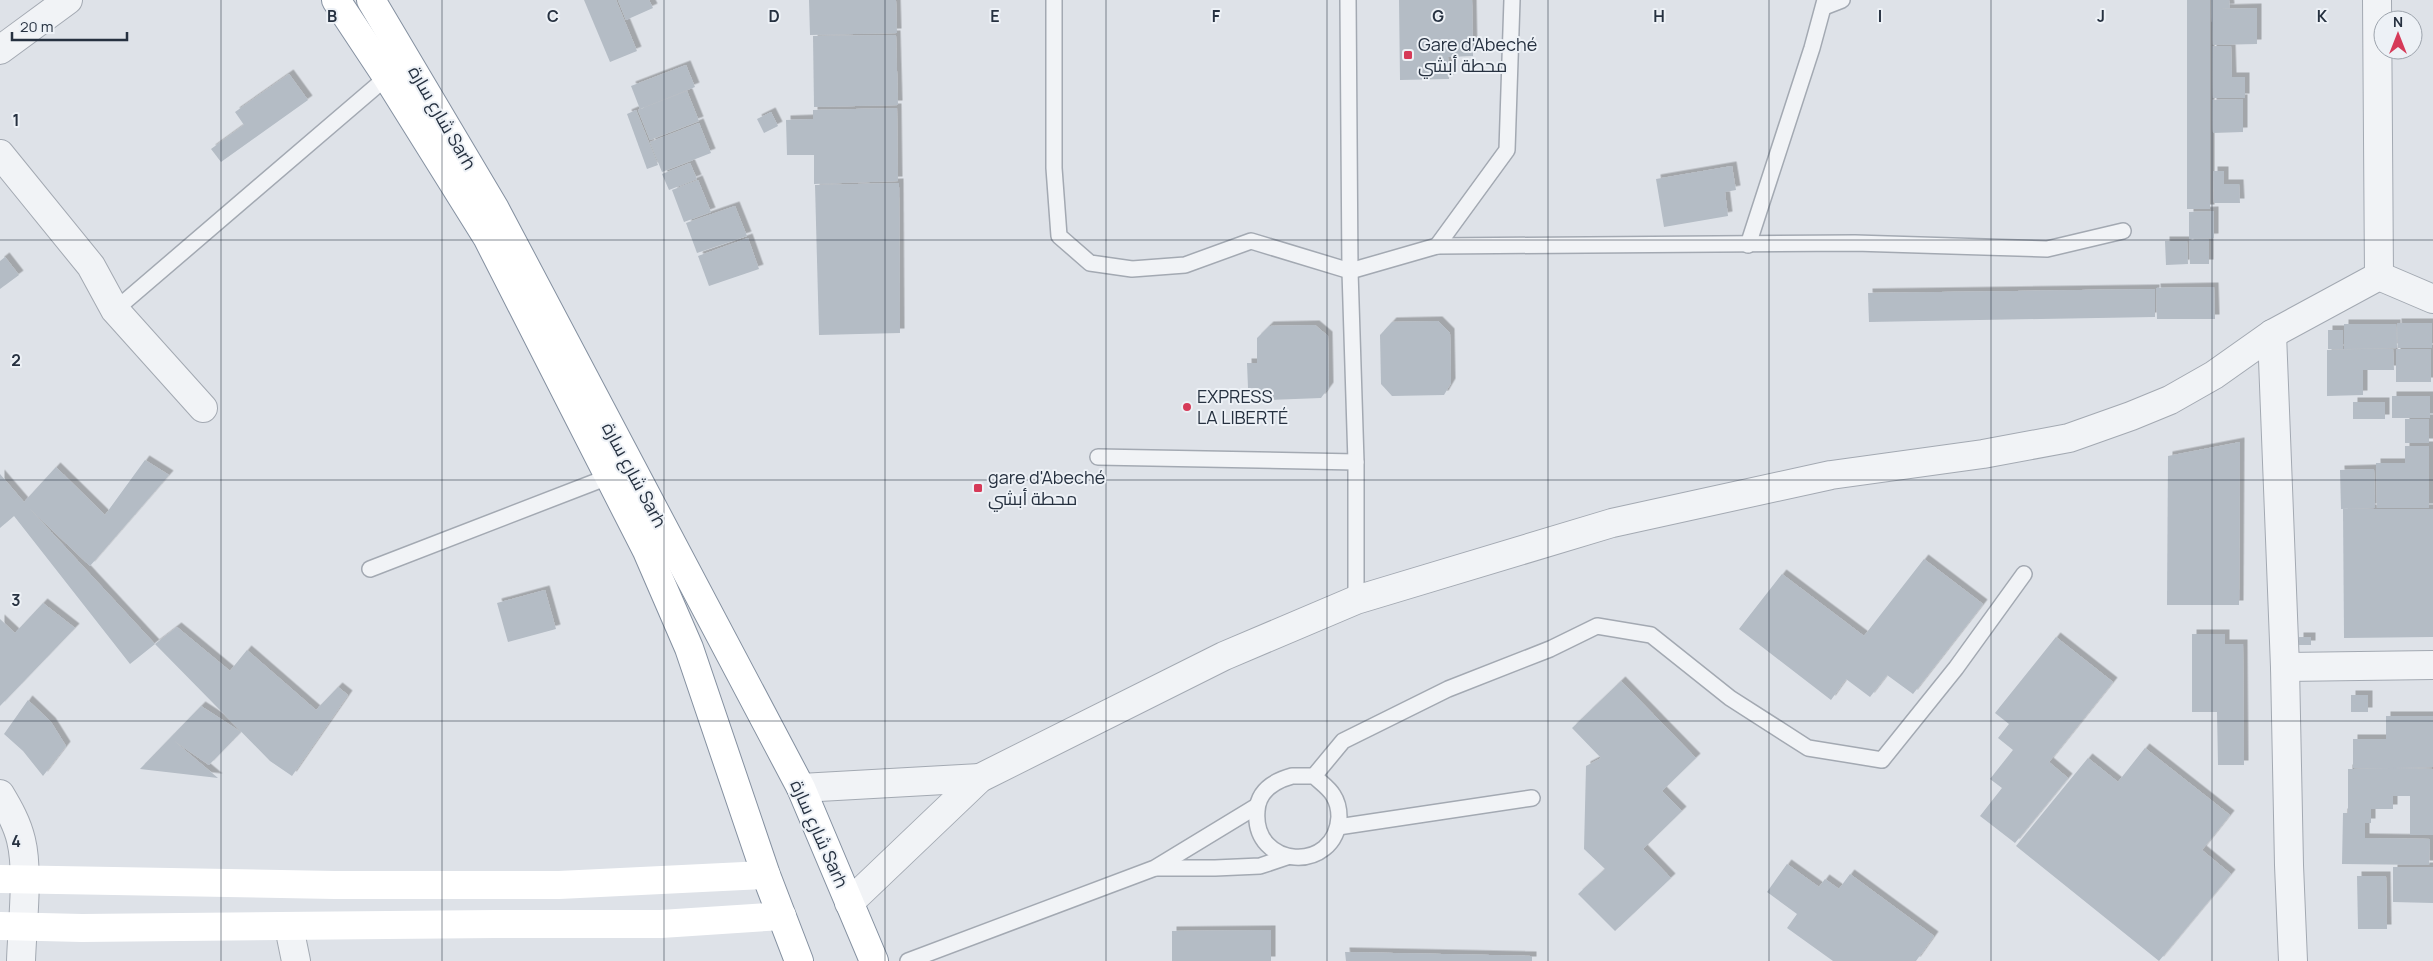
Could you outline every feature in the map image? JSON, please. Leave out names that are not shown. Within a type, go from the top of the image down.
[{"type":"main road","name":"شارع سارة Sarh","points":[[336,0],[387,77],[486,237],[647,551],[689,648],[766,875],[799,961]]},
{"type":"main road","name":"شارع سارة Sarh","points":[[381,6],[495,209],[801,788],[874,961]]},
{"type":"main road","points":[[12,879],[334,885],[559,885],[766,875]]},
{"type":"main road","points":[[11,926],[82,928],[660,924],[782,916]]},
{"type":"street","points":[[0,50],[68,0]]},
{"type":"street","points":[[2377,0],[2379,276]]},
{"type":"street","points":[[0,154],[91,266],[115,310],[203,408]]},
{"type":"street","points":[[2379,276],[2433,299]]},
{"type":"street","points":[[849,903],[980,778],[1224,656],[1356,600],[1612,523],[1831,475],[1983,454],[2069,438],[2170,400],[2214,375],[2272,334],[2379,276]]},
{"type":"street","points":[[2272,334],[2286,667],[2289,865],[2293,961]]},
{"type":"street","points":[[2286,667],[2433,666]]},
{"type":"street","points":[[801,788],[980,778]]},
{"type":"street","points":[[0,794],[15,820],[22,841],[12,879],[11,926],[21,961]]},
{"type":"street","points":[[289,927],[296,961]]},
{"type":"lane","points":[[1054,0],[1054,168],[1059,236],[1090,263],[1132,269],[1185,265],[1251,241],[1350,271],[1437,246],[1854,243],[2047,249],[2123,231]]},
{"type":"lane","points":[[1348,0],[1350,271],[1356,462],[1356,600]]},
{"type":"lane","points":[[1437,246],[1507,150],[1512,0]]},
{"type":"lane","points":[[1748,245],[1812,48],[1824,4],[1842,0]]},
{"type":"lane","points":[[115,310],[387,77]]},
{"type":"lane","points":[[1098,457],[1356,462]]},
{"type":"lane","points":[[370,569],[608,477]]},
{"type":"lane","points":[[1314,776],[1343,741],[1448,689],[1550,649],[1597,626],[1651,634],[1730,698],[1808,748],[1882,760],[1956,668],[2024,574]]},
{"type":"lane","points":[[1155,868],[1260,866],[1287,857],[1304,858],[1319,852],[1331,841],[1338,827],[1339,811],[1334,795],[1314,776],[1292,776],[1276,781],[1264,792],[1257,806],[1256,823],[1262,838],[1273,850],[1287,857]]},
{"type":"lane","points":[[1338,827],[1532,798]]},
{"type":"lane","points":[[908,961],[1155,868],[1257,806]]},
{"type":"building","points":[[584,0],[616,0],[637,51],[610,62]]},
{"type":"building","points":[[618,0],[649,0],[653,8],[626,20]]},
{"type":"building","points":[[809,0],[896,0],[897,33],[810,35]]},
{"type":"building","points":[[1399,0],[1472,0],[1473,56],[1448,57],[1449,79],[1400,80]]},
{"type":"building","points":[[2187,0],[2210,0],[2210,209],[2187,209]]},
{"type":"building","points":[[2211,0],[2229,0],[2230,8],[2221,9],[2257,8],[2257,44],[2213,45]]},
{"type":"building","points":[[896,35],[898,105],[814,107],[813,36]]},
{"type":"building","points":[[2212,46],[2231,46],[2232,77],[2245,77],[2245,98],[2213,98]]},
{"type":"building","points":[[686,65],[695,87],[640,109],[631,86]]},
{"type":"building","points":[[289,74],[308,100],[221,162],[211,149],[244,125],[235,112]]},
{"type":"building","points":[[687,91],[699,121],[650,140],[638,110]]},
{"type":"building","points":[[2243,99],[2243,132],[2213,133],[2212,100]]},
{"type":"building","points":[[897,108],[898,181],[814,184],[814,155],[787,155],[786,120],[813,119],[813,110]]},
{"type":"building","points":[[636,110],[658,165],[647,169],[627,114]]},
{"type":"building","points":[[771,112],[778,126],[764,133],[757,119]]},
{"type":"building","points":[[699,123],[711,153],[662,172],[650,142]]},
{"type":"building","points":[[690,163],[697,179],[669,190],[662,174]]},
{"type":"building","points":[[1732,166],[1736,190],[1725,192],[1728,216],[1664,227],[1656,179]]},
{"type":"building","points":[[2213,171],[2224,171],[2224,184],[2239,184],[2240,203],[2214,203]]},
{"type":"building","points":[[698,180],[711,212],[684,222],[672,190]]},
{"type":"building","points":[[899,183],[900,333],[819,335],[815,185]]},
{"type":"building","points":[[735,206],[747,236],[697,253],[686,223]]},
{"type":"building","points":[[2214,211],[2214,238],[2189,239],[2189,212]]},
{"type":"building","points":[[748,238],[759,269],[709,286],[698,256]]},
{"type":"building","points":[[2209,239],[2209,264],[2190,264],[2189,240]]},
{"type":"building","points":[[2165,241],[2187,241],[2188,264],[2166,265]]},
{"type":"building","points":[[5,257],[19,275],[0,289],[0,261]]},
{"type":"building","points":[[2214,287],[2215,319],[2157,319],[2156,288]]},
{"type":"building","points":[[2155,289],[2155,317],[1869,322],[1868,293]]},
{"type":"building","points":[[1438,321],[1450,333],[1451,383],[1444,395],[1392,396],[1381,384],[1380,335],[1392,322]]},
{"type":"building","points":[[2397,323],[2432,323],[2432,348],[2398,348]]},
{"type":"building","points":[[2344,324],[2396,324],[2397,348],[2344,349]]},
{"type":"building","points":[[1315,325],[1328,336],[1329,387],[1321,398],[1269,400],[1258,388],[1248,388],[1247,363],[1257,363],[1257,338],[1269,326]]},
{"type":"building","points":[[2328,330],[2343,330],[2343,349],[2328,349]]},
{"type":"building","points":[[2393,349],[2394,370],[2363,370],[2363,395],[2327,396],[2327,350]]},
{"type":"building","points":[[2396,349],[2431,349],[2431,382],[2396,382]]},
{"type":"building","points":[[2392,396],[2430,396],[2430,418],[2392,418]]},
{"type":"building","points":[[2353,402],[2385,402],[2385,419],[2353,419]]},
{"type":"building","points":[[2405,419],[2429,419],[2429,443],[2405,443]]},
{"type":"building","points":[[2240,442],[2239,605],[2167,605],[2168,456]]},
{"type":"building","points":[[2405,446],[2429,446],[2429,508],[2377,508],[2376,463],[2405,463]]},
{"type":"building","points":[[145,460],[169,475],[90,566],[29,508],[155,644],[130,664],[14,516],[0,528],[0,474],[24,502],[56,467],[105,515]]},
{"type":"building","points":[[2374,469],[2375,508],[2341,509],[2340,470]]},
{"type":"building","points":[[2343,509],[2433,509],[2433,637],[2344,638]]},
{"type":"building","points":[[1924,559],[1983,604],[1913,694],[1887,675],[1870,697],[1846,679],[1831,700],[1739,629],[1782,574],[1864,636]]},
{"type":"building","points":[[545,590],[556,629],[508,642],[497,603]]},
{"type":"building","points":[[43,603],[75,628],[0,706],[0,619],[15,633]]},
{"type":"building","points":[[177,627],[230,671],[247,650],[316,710],[338,687],[348,695],[292,776],[270,761],[155,644]]},
{"type":"building","points":[[2192,634],[2225,634],[2225,644],[2243,644],[2244,765],[2218,765],[2217,712],[2192,712]]},
{"type":"building","points":[[2056,637],[2113,682],[2049,762],[2068,778],[2015,843],[1980,816],[2002,788],[1990,779],[2013,750],[1998,738],[2009,724],[1995,713]]},
{"type":"building","points":[[2299,637],[2311,637],[2311,645],[2299,645]]},
{"type":"building","points":[[1621,681],[1696,758],[1662,791],[1682,811],[1643,849],[1671,878],[1615,931],[1578,894],[1605,869],[1584,849],[1586,766],[1601,758],[1572,728]]},
{"type":"building","points":[[2351,695],[2368,695],[2368,712],[2351,712]]},
{"type":"building","points":[[28,700],[51,722],[66,746],[43,776],[23,751],[4,734]]},
{"type":"building","points":[[201,706],[241,732],[209,765],[173,740],[218,778],[140,769]]},
{"type":"building","points":[[2386,716],[2433,716],[2433,767],[2393,768],[2433,769],[2433,835],[2410,835],[2410,796],[2393,796],[2393,809],[2371,809],[2371,823],[2365,823],[2365,838],[2430,839],[2429,865],[2342,864],[2343,813],[2348,813],[2348,769],[2390,769],[2353,768],[2353,739],[2386,739]]},
{"type":"building","points":[[2145,748],[2230,815],[2202,850],[2231,874],[2159,961],[2016,846],[2088,758],[2118,782]]},
{"type":"building","points":[[1787,864],[1819,887],[1825,879],[1839,889],[1850,874],[1934,936],[1916,961],[1833,961],[1787,928],[1797,914],[1767,892]]},
{"type":"building","points":[[2393,867],[2433,867],[2433,903],[2393,902]]},
{"type":"building","points":[[2357,876],[2386,876],[2387,929],[2358,929]]},
{"type":"building","points":[[1271,930],[1271,961],[1172,961],[1172,931]]},
{"type":"building","points":[[1345,952],[1532,956],[1532,961],[1346,961]]},
{"type":"place","name":"Gare d'Abeché محطة أبشي","points":[[1408,55]]},
{"type":"place","name":"EXPRESS LA LIBERTÉ","points":[[1187,407]]},
{"type":"place","name":"gare d'Abeché محطة أبشي","points":[[978,488]]}]
